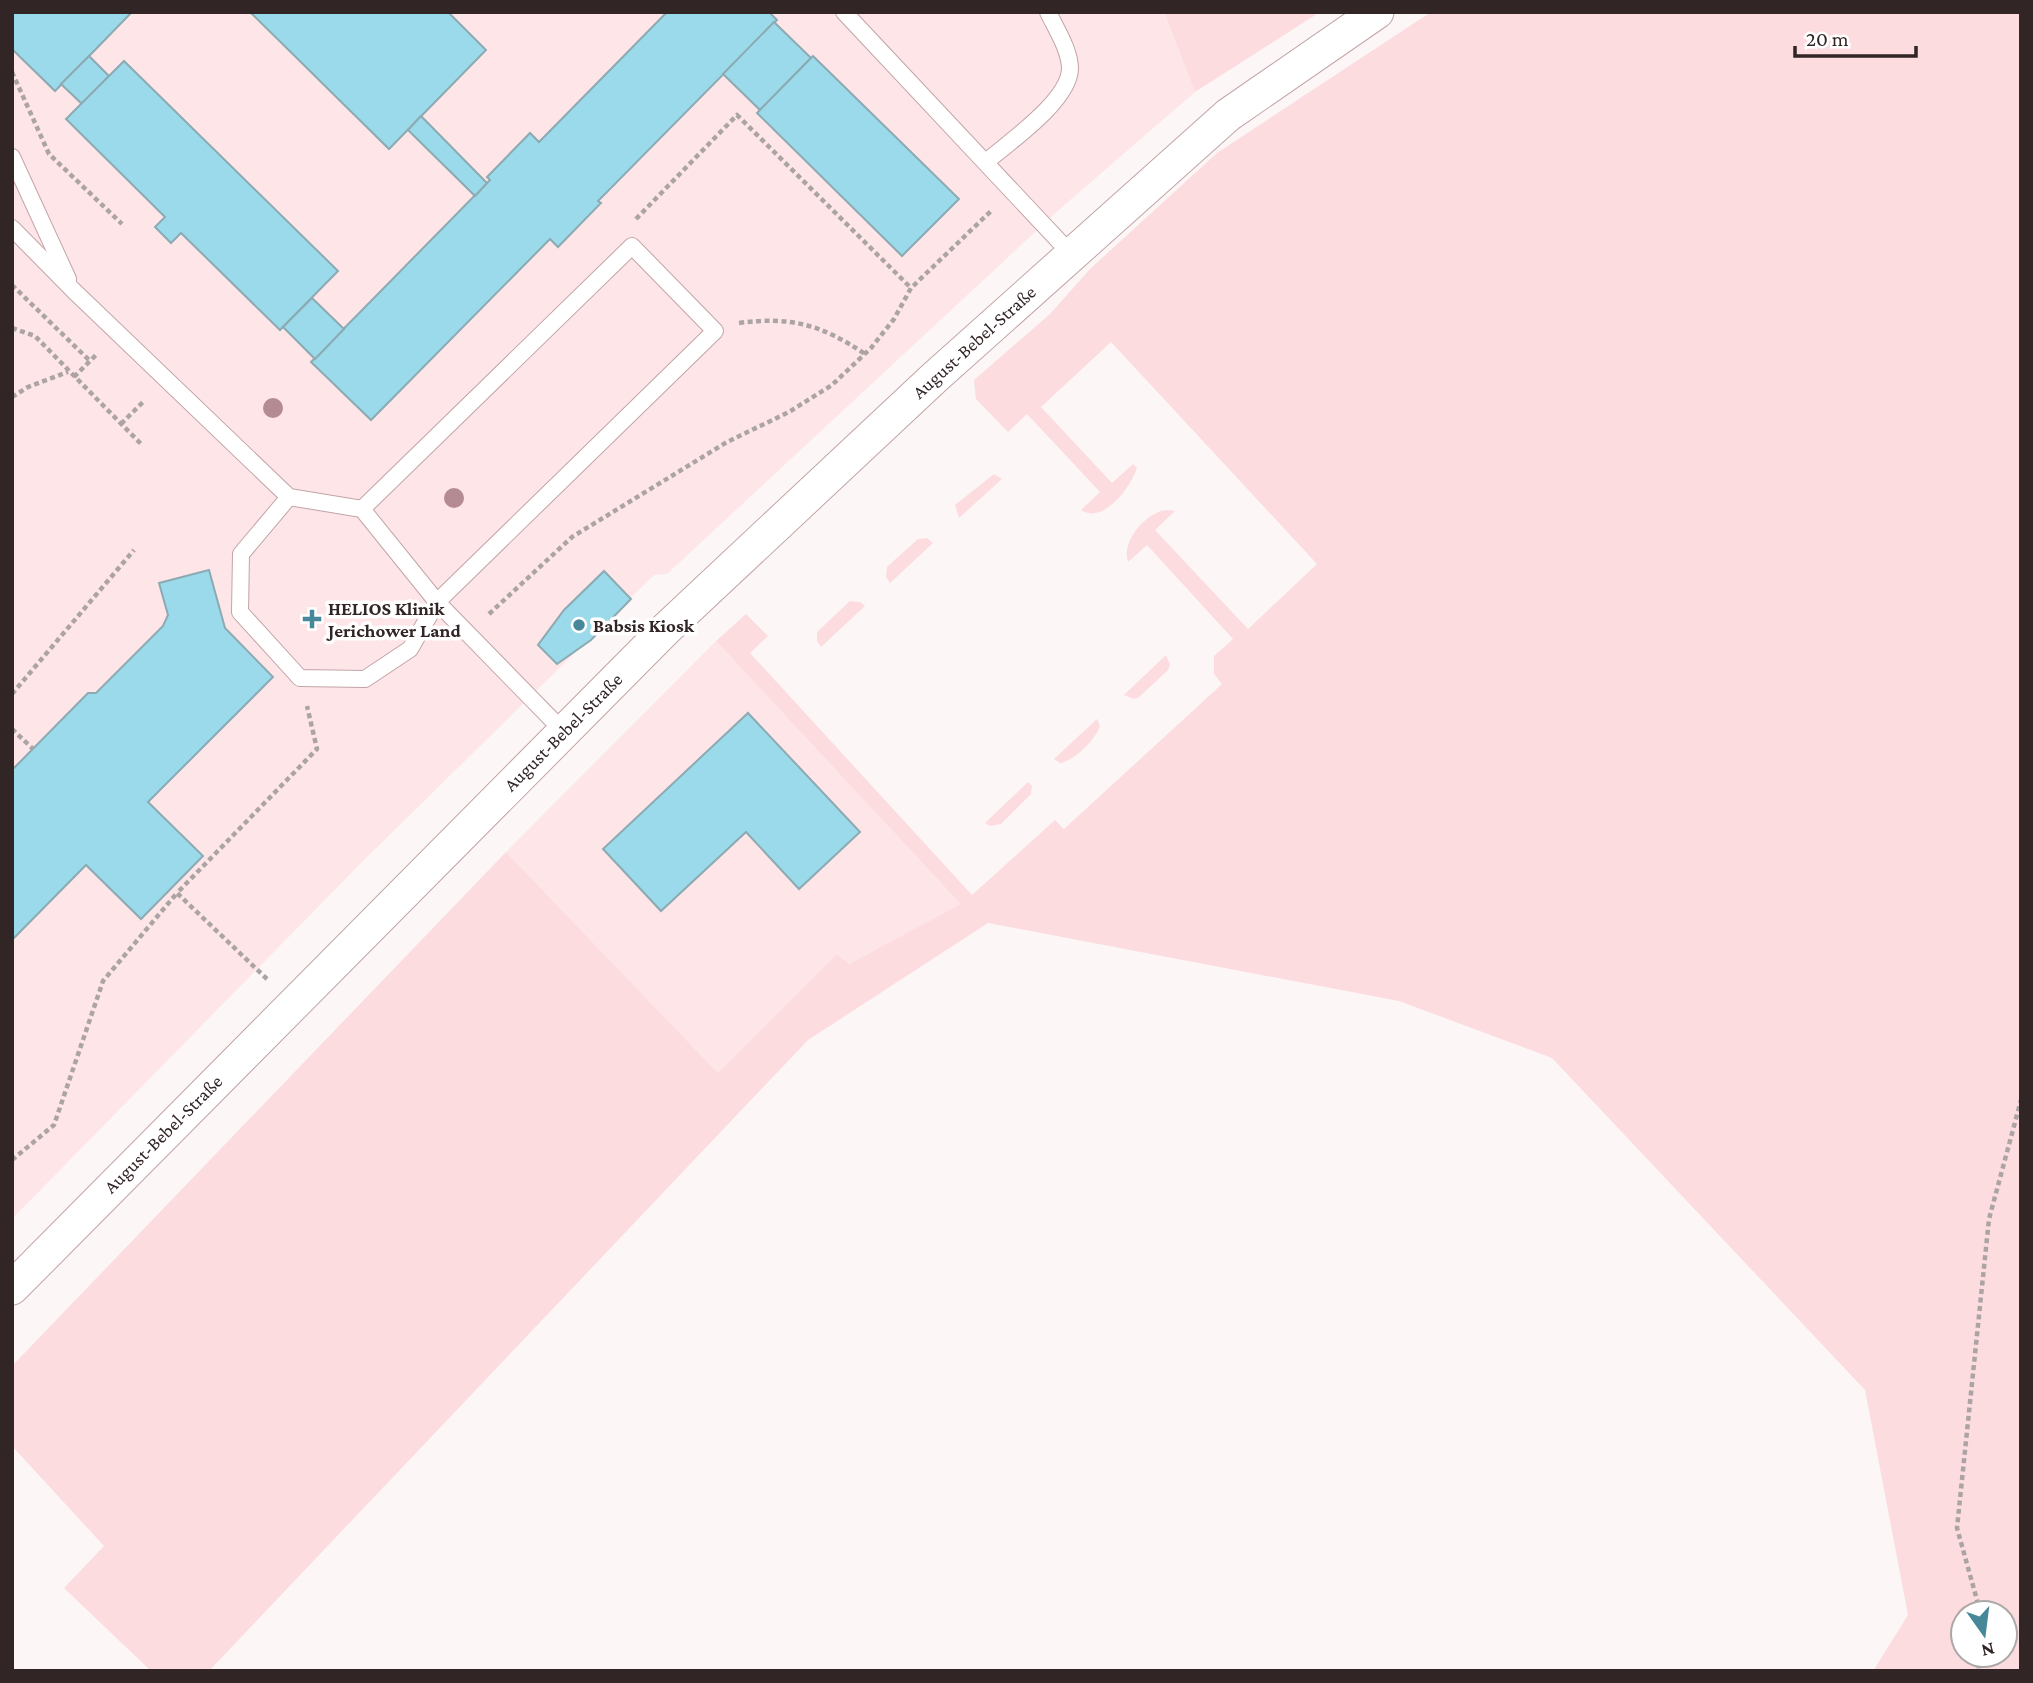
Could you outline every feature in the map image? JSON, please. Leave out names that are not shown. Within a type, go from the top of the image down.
[{"type":"street","name":"August-Bebel-Straße","points":[[16,1276],[666,629],[934,377],[1228,115],[1377,12]]},
{"type":"lane","points":[[844,12],[1072,255]]},
{"type":"lane","points":[[986,162],[1064,90],[1070,69],[1065,47],[1048,12]]},
{"type":"lane","points":[[12,158],[74,291]]},
{"type":"lane","points":[[12,228],[289,497],[362,509],[437,602],[564,732]]},
{"type":"lane","points":[[289,497],[241,554],[240,612],[300,678],[365,679],[410,649],[437,602],[715,331],[632,246],[362,509]]},
{"type":"path","points":[[12,72],[49,154],[122,224]]},
{"type":"path","points":[[632,246],[628,228],[737,115],[911,288]]},
{"type":"path","points":[[468,633],[572,537],[727,442],[789,412],[832,385],[865,354],[894,319],[911,288],[1012,190]]},
{"type":"path","points":[[12,285],[90,361]]},
{"type":"path","points":[[715,331],[740,323],[773,319],[813,325],[865,354]]},
{"type":"path","points":[[12,328],[35,336],[142,445]]},
{"type":"path","points":[[12,397],[28,387],[68,372]]},
{"type":"path","points":[[12,694],[134,550]]},
{"type":"path","points":[[12,1160],[54,1125],[103,981],[177,893],[317,749],[300,678]]},
{"type":"path","points":[[12,729],[33,749]]},
{"type":"path","points":[[177,893],[292,1003]]},
{"type":"path","points":[[1977,1599],[1957,1528],[1989,1219],[2021,1100]]},
{"type":"shaded area","name":"HELIOS Klinik Jerichower Land","points":[[12,12],[1164,12],[1195,92],[1061,208],[667,574],[654,575],[360,864],[12,1219]]},
{"type":"shaded area","points":[[1164,12],[1320,12],[1195,92]]},
{"type":"shaded area","points":[[1431,12],[2021,12],[2021,1671],[1873,1671],[1908,1615],[1865,1390],[1552,1058],[1399,1001],[988,923],[808,1040],[209,1671],[151,1671],[64,1588],[104,1546],[12,1446],[12,1366],[506,852],[718,1073],[837,954],[849,964],[961,904],[716,641],[746,614],[768,636],[750,653],[972,895],[1055,820],[1064,829],[1222,684],[1214,674],[1214,656],[1233,639],[1147,545],[1128,562],[1127,553],[1133,534],[1148,518],[1166,510],[1175,511],[1155,530],[1248,629],[1317,564],[1111,342],[1041,407],[1112,483],[1133,464],[1137,468],[1129,485],[1115,502],[1098,512],[1081,510],[1100,492],[1027,414],[1008,432],[976,399],[974,380],[1050,314],[1090,269],[1217,153]]},
{"type":"shaded area","points":[[994,474],[1002,479],[959,518],[955,505]]},
{"type":"shaded area","points":[[927,538],[933,543],[890,583],[886,577],[887,567],[918,539]]},
{"type":"shaded area","points":[[850,601],[860,602],[865,606],[821,647],[817,641],[817,632]]},
{"type":"shaded area","points":[[716,641],[962,904],[849,964],[837,954],[718,1073],[506,852]]},
{"type":"shaded area","points":[[1166,655],[1170,665],[1168,670],[1139,697],[1134,699],[1124,695]]},
{"type":"shaded area","points":[[1097,719],[1100,726],[1098,731],[1084,749],[1060,763],[1054,759]]},
{"type":"shaded area","points":[[1028,782],[1032,786],[1031,794],[1001,824],[990,826],[985,823]]},
{"type":"building","points":[[12,12],[132,12],[55,91],[12,49]]},
{"type":"building","points":[[250,12],[448,12],[486,50],[389,149]]},
{"type":"building","points":[[667,12],[769,12],[777,20],[598,201],[601,203],[558,247],[550,239],[371,420],[311,362],[490,180],[487,177],[530,133],[539,142]]},
{"type":"building","points":[[774,22],[811,58],[760,110],[723,74]]},
{"type":"building","points":[[89,56],[109,76],[82,104],[61,84]]},
{"type":"building","points":[[813,56],[959,199],[902,256],[757,113]]},
{"type":"building","points":[[124,61],[338,271],[280,330],[181,233],[171,243],[155,227],[165,217],[66,119]]},
{"type":"building","points":[[421,116],[487,183],[475,196],[408,130]]},
{"type":"building","points":[[312,298],[344,329],[315,359],[283,327]]},
{"type":"building","points":[[209,570],[225,628],[273,677],[148,802],[203,856],[141,919],[86,865],[12,940],[12,770],[88,693],[96,693],[163,626],[168,615],[159,583]]},
{"type":"building","name":"Babsis Kiosk","points":[[604,571],[631,599],[591,640],[557,664],[538,645],[564,610]]},
{"type":"building","points":[[748,713],[860,832],[799,889],[746,832],[661,911],[603,849]]},
{"type":"place","name":"HELIOS Klinik Jerichower Land","points":[[312,619]]},
{"type":"place","name":"Babsis Kiosk","points":[[579,625]]}]
